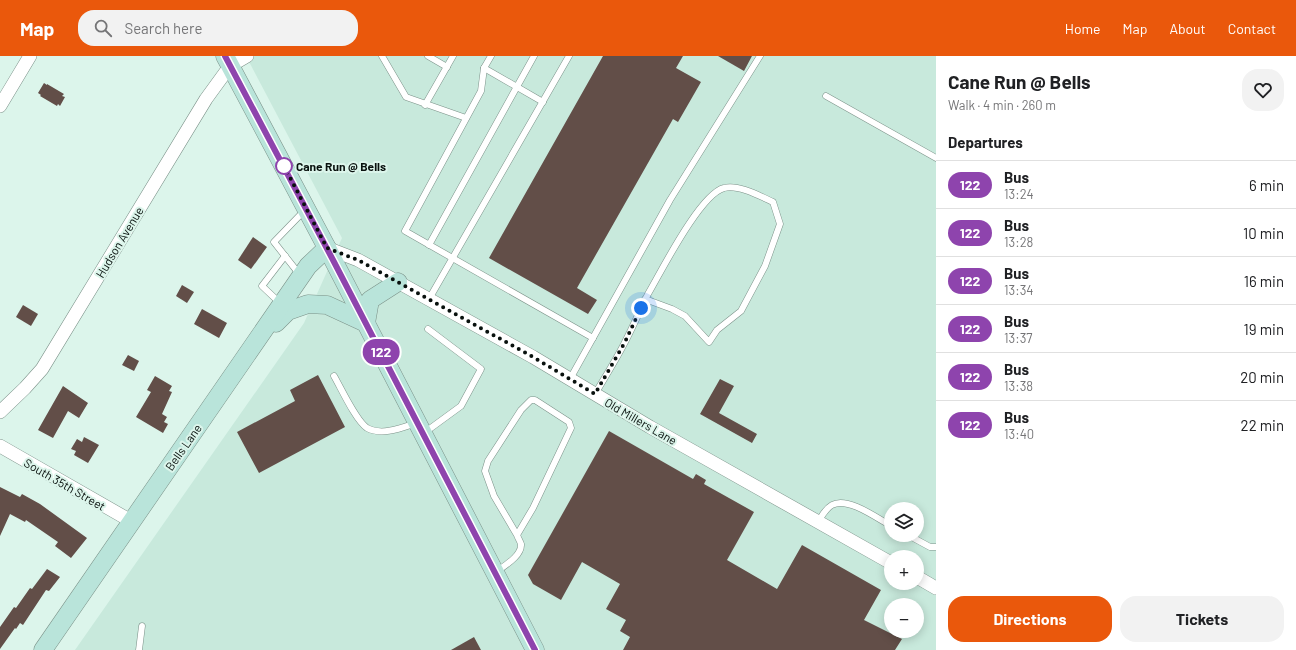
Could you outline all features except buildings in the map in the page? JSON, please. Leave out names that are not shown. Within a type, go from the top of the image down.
[{"type":"main road","points":[[227,61],[307,209],[535,650]]},
{"type":"main road","name":"Bells Lane","points":[[43,650],[308,266],[327,248]]},
{"type":"main road","points":[[366,323],[370,300],[398,282]]},
{"type":"main road","points":[[251,348],[288,311],[308,304],[327,305],[366,323]]},
{"type":"street","points":[[0,106],[30,56]]},
{"type":"street","points":[[227,61],[247,56]]},
{"type":"street","name":"Hudson Avenue","points":[[0,412],[42,369],[54,351],[227,61]]},
{"type":"street","name":"Old Millers Lane","points":[[327,248],[358,260],[429,299],[570,379],[676,442],[884,558]]},
{"type":"street","name":"South 35th Street","points":[[0,446],[131,521]]},
{"type":"street","points":[[924,581],[936,588]]},
{"type":"lane","points":[[382,56],[406,97],[425,105],[466,118]]},
{"type":"lane","points":[[428,56],[447,67]]},
{"type":"lane","points":[[425,105],[453,56]]},
{"type":"lane","points":[[491,56],[484,68],[481,91],[405,231],[593,338]]},
{"type":"lane","points":[[429,245],[534,56]]},
{"type":"lane","points":[[429,299],[569,56]]},
{"type":"lane","points":[[570,379],[670,200],[760,56]]},
{"type":"lane","points":[[484,68],[542,102]]},
{"type":"lane","points":[[826,96],[936,158]]},
{"type":"lane","points":[[595,394],[625,342],[645,299],[692,219],[717,191],[724,187],[733,187],[750,192],[773,202],[780,224],[765,266],[741,311],[717,330],[709,342],[684,316],[672,309],[645,299]]},
{"type":"lane","points":[[301,276],[274,242],[307,209]]},
{"type":"lane","points":[[282,304],[262,286],[285,256]]},
{"type":"lane","points":[[334,376],[360,421],[368,428],[381,431],[420,428],[461,406],[480,369],[428,329]]},
{"type":"lane","points":[[495,574],[516,556],[521,548],[521,543],[494,496],[485,472],[488,461],[521,410],[531,400],[535,400],[569,422],[571,428],[536,502],[517,535]]},
{"type":"lane","points":[[818,522],[826,510],[833,504],[844,503],[855,506],[884,522]]},
{"type":"lane","points":[[921,542],[930,547],[936,547]]},
{"type":"lane","points":[[139,650],[142,626]]},
{"type":"shaded area","points":[[246,56],[936,56],[936,650],[75,650],[304,323],[342,238]]},
{"type":"bus line","name":"122","points":[[225,56],[333,260],[535,650]]},
{"type":"place","name":"Cane Run @ Bells","points":[[284,166]]},
{"type":"route","points":[[284,166],[327,248],[358,260],[533,357],[595,394],[625,342],[641,308]]}]
